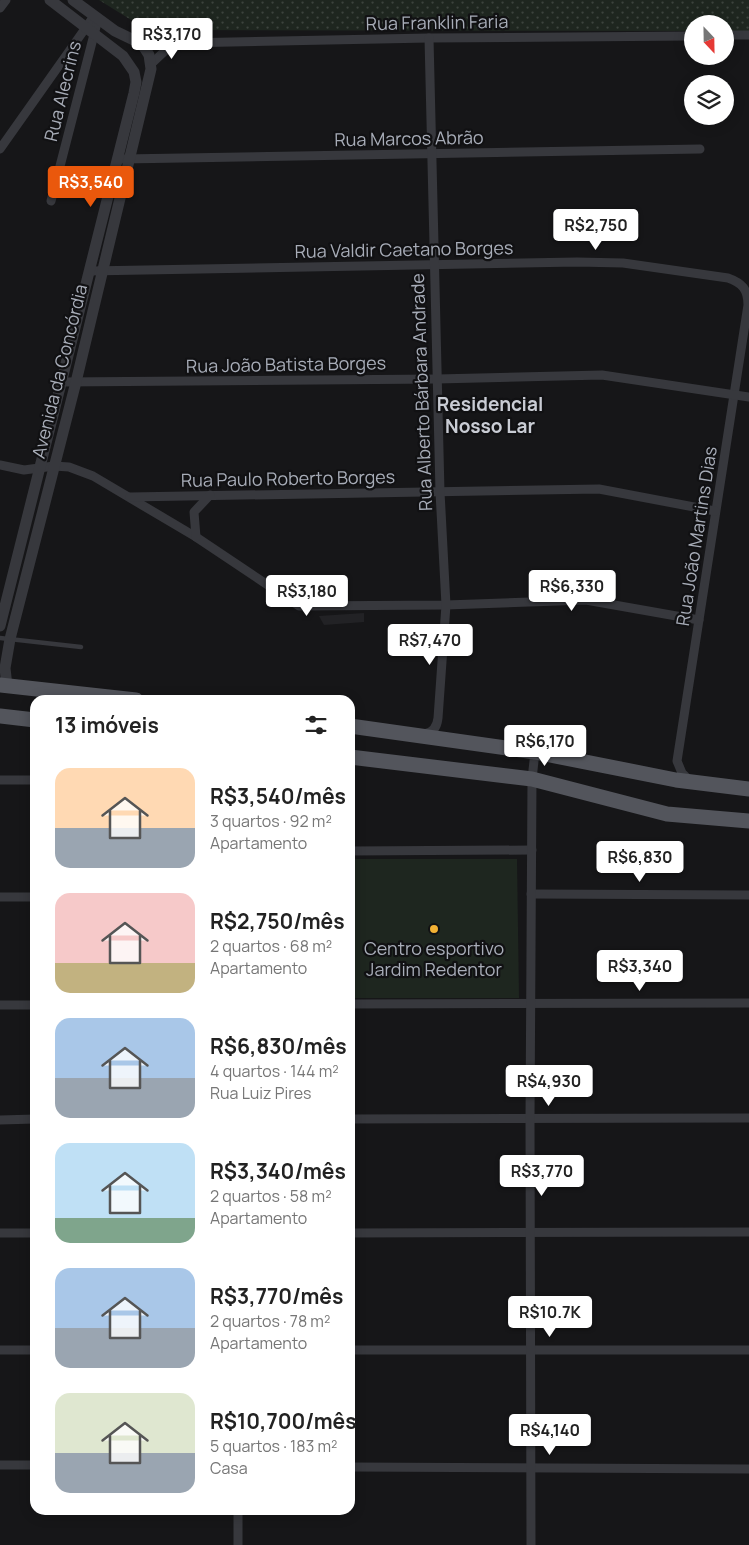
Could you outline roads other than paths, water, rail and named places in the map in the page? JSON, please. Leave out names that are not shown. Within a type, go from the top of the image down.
[{"type":"main road","points":[[3,686],[88,695]]},
{"type":"main road","points":[[0,716],[30,719]]},
{"type":"main road","points":[[355,727],[535,752],[693,782],[749,789]]},
{"type":"main road","points":[[355,758],[532,779],[667,814],[749,821]]},
{"type":"street","points":[[0,8],[6,0]]},
{"type":"street","points":[[50,0],[90,30]]},
{"type":"street","points":[[73,0],[115,31],[136,40],[146,49],[151,64]]},
{"type":"street","points":[[0,148],[90,30],[96,18]]},
{"type":"street","name":"Avenida da Concórdia","points":[[0,626],[136,82],[130,64],[123,56],[90,30]]},
{"type":"street","name":"Rua Alecrins","points":[[51,201],[90,30]]},
{"type":"street","points":[[734,35],[749,35]]},
{"type":"street","name":"Rua Franklin Faria","points":[[136,40],[182,43],[429,38],[684,36]]},
{"type":"street","name":"Rua Alberto Bárbara Andrade","points":[[421,735],[427,734],[437,725],[446,605],[440,492],[429,38]]},
{"type":"street","name":"Rua Franklin Faria","points":[[151,64],[167,49],[182,43]]},
{"type":"street","name":"Avenida da Concórdia","points":[[3,686],[5,639],[76,382],[149,84],[151,64]]},
{"type":"street","name":"Rua Marcos Abrão","points":[[118,159],[700,149]]},
{"type":"street","name":"Rua Valdir Caetano Borges","points":[[89,271],[577,262],[623,263],[728,278],[738,282],[745,288]]},
{"type":"street","name":"Rua João Martins Dias","points":[[693,782],[682,774],[677,761],[715,511],[735,395],[748,304],[745,288]]},
{"type":"street","points":[[79,312],[92,314]]},
{"type":"street","name":"Rua João Batista Borges","points":[[62,382],[437,379],[602,375],[749,397]]},
{"type":"street","points":[[0,465],[24,470],[54,466],[80,470],[196,537],[299,606],[446,605],[586,600],[699,620]]},
{"type":"street","name":"Rua Paulo Roberto Borges","points":[[130,498],[599,488],[715,511]]},
{"type":"street","points":[[196,537],[194,512],[210,495]]},
{"type":"street","points":[[531,1545],[531,894],[532,779],[535,752]]},
{"type":"street","points":[[0,780],[30,780]]},
{"type":"street","points":[[355,851],[532,850]]},
{"type":"street","points":[[531,894],[749,895]]},
{"type":"street","points":[[0,897],[30,897]]},
{"type":"street","points":[[355,1004],[749,1003]]},
{"type":"street","points":[[0,1005],[30,1005]]},
{"type":"street","points":[[355,1119],[749,1118]]},
{"type":"street","points":[[0,1120],[30,1120]]},
{"type":"street","points":[[355,1233],[749,1232]]},
{"type":"street","points":[[0,1233],[30,1233]]},
{"type":"street","points":[[0,1350],[30,1350]]},
{"type":"street","points":[[355,1350],[749,1350]]},
{"type":"street","points":[[0,1465],[30,1465]]},
{"type":"street","points":[[355,1467],[749,1469]]},
{"type":"street","points":[[238,1515],[238,1545]]},
{"type":"lane","points":[[5,639],[81,647]]},
{"type":"place","name":"Centro esportivo Jardim Redentor","points":[[434,929]]},
{"type":"district","name":"Residencial Nosso Lar","points":[[490,415]]}]
